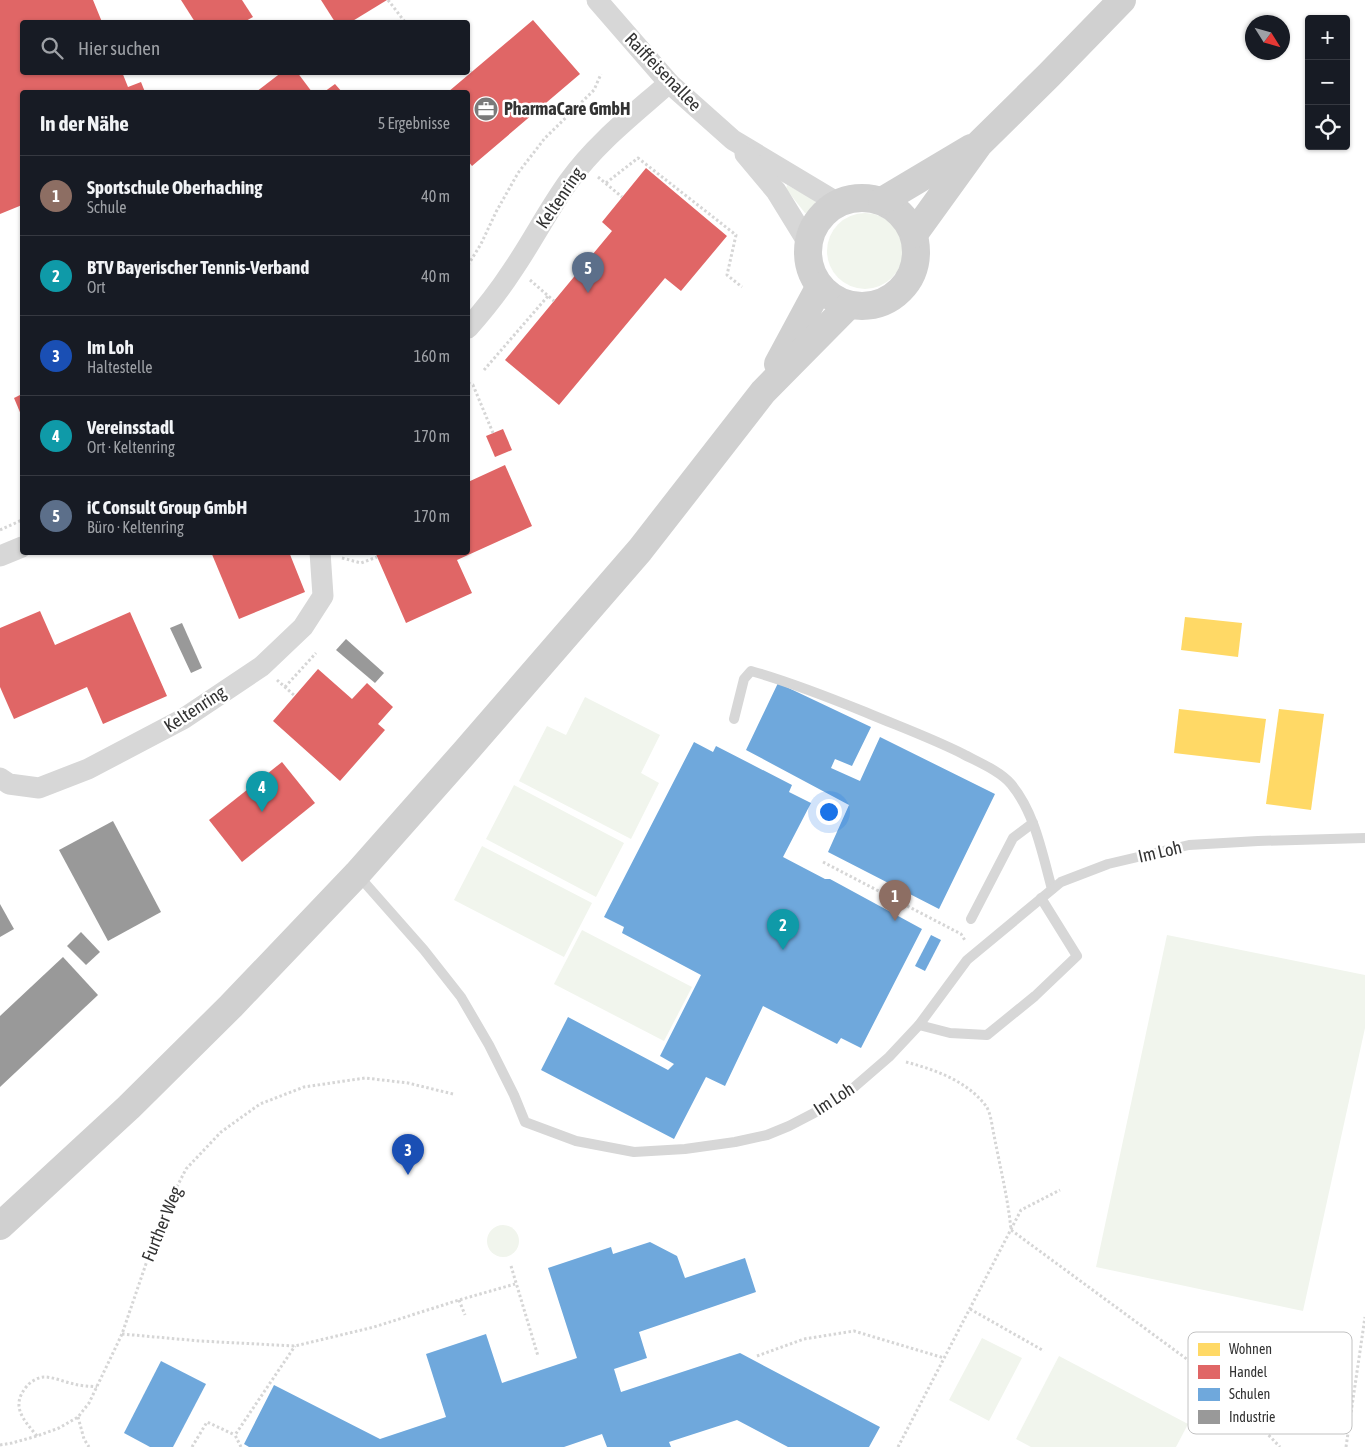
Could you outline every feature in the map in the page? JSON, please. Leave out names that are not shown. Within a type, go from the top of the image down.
[{"type":"main road","points":[[914,234],[979,144],[1049,76],[1122,0]]},
{"type":"main road","points":[[882,200],[979,144]]},
{"type":"main road","points":[[867,197],[882,200],[892,206],[909,223],[917,248],[916,263],[911,277],[891,298],[878,304],[864,306],[849,305],[828,294],[820,286],[810,266],[808,243],[818,219],[838,203],[852,198],[867,197]]},
{"type":"main road","points":[[763,392],[820,286]]},
{"type":"main road","points":[[0,1226],[129,1106],[225,1013],[357,874],[640,550],[763,392],[849,305]]},
{"type":"street","name":"Raiffeisenallee","points":[[597,0],[669,83],[733,140],[776,191],[808,243]]},
{"type":"street","name":"Keltenring","points":[[470,326],[515,267],[548,211],[583,164],[597,147],[669,83]]},
{"type":"street","name":"Raiffeisenallee","points":[[733,140],[838,203]]},
{"type":"street","points":[[0,556],[20,548]]},
{"type":"street","name":"Keltenring","points":[[0,778],[9,784],[39,788],[88,769],[183,719],[262,666],[303,627],[323,596],[328,555]]},
{"type":"lane","points":[[734,719],[744,678],[751,671],[778,678],[936,741],[989,767],[1010,782],[1027,808],[1052,889]]},
{"type":"lane","points":[[971,918],[1013,838],[1033,823]]},
{"type":"lane","name":"Im Loh","points":[[357,874],[424,950],[461,997],[489,1045],[525,1122],[576,1141],[634,1152],[735,1142],[767,1135],[814,1113],[852,1090],[889,1057],[919,1025],[967,960],[1060,882],[1108,864],[1189,845],[1365,838]]},
{"type":"lane","points":[[919,1025],[950,1032],[987,1035],[1035,996],[1077,956],[1040,898]]},
{"type":"path","points":[[388,0],[403,20]]},
{"type":"path","points":[[470,262],[482,244],[496,212],[518,173],[546,138],[594,90],[601,74]]},
{"type":"path","points":[[606,183],[638,158],[736,234],[727,274],[742,287]]},
{"type":"path","points":[[583,164],[622,197]]},
{"type":"path","points":[[515,267],[554,302]]},
{"type":"path","points":[[484,370],[548,296]]},
{"type":"path","points":[[470,384],[474,385],[493,433]]},
{"type":"path","points":[[0,530],[20,521]]},
{"type":"path","points":[[328,555],[360,563],[377,557]]},
{"type":"path","points":[[285,687],[316,654]]},
{"type":"path","points":[[823,862],[961,934],[975,954]]},
{"type":"path","points":[[889,1057],[921,1066],[960,1081],[977,1095],[988,1108],[1008,1205],[1011,1230],[1188,1360]]},
{"type":"path","name":"Further Weg","points":[[0,1445],[59,1428],[78,1417],[88,1403],[122,1334],[162,1214],[186,1169],[221,1132],[260,1104],[304,1087],[365,1078],[408,1083],[453,1094]]},
{"type":"path","points":[[898,1447],[1021,1210],[1060,1190]]},
{"type":"path","points":[[511,1266],[538,1356]]},
{"type":"path","points":[[122,1334],[200,1341],[295,1346],[374,1327],[515,1284]]},
{"type":"path","points":[[459,1300],[465,1315]]},
{"type":"path","points":[[970,1309],[1044,1351]]},
{"type":"path","points":[[1352,1406],[1365,1318]]},
{"type":"path","points":[[757,1356],[804,1339],[854,1331],[944,1358]]},
{"type":"path","points":[[235,1435],[295,1346]]},
{"type":"path","points":[[36,1436],[24,1421],[18,1406],[20,1394],[29,1383],[42,1377],[76,1385],[97,1387]]},
{"type":"path","points":[[78,1417],[84,1439],[89,1447]]},
{"type":"path","points":[[192,1447],[207,1422],[235,1435],[241,1447]]},
{"type":"path","points":[[1268,1434],[1280,1447]]},
{"type":"path","points":[[1346,1447],[1348,1434]]},
{"type":"shaded area","points":[[787,185],[815,200],[816,205],[810,212],[805,213],[786,189]]},
{"type":"shaded area","points":[[858,213],[872,213],[886,219],[897,230],[903,244],[900,266],[892,278],[872,289],[858,289],[844,283],[833,272],[827,258],[827,244],[833,230],[844,219]]},
{"type":"shaded area","points":[[585,697],[660,735],[641,773],[659,783],[631,839],[519,781],[547,726],[566,735]]},
{"type":"shaded area","points":[[514,785],[624,843],[596,897],[486,839]]},
{"type":"shaded area","points":[[482,846],[592,903],[564,957],[454,900]]},
{"type":"shaded area","points":[[582,930],[692,987],[664,1041],[554,984]]},
{"type":"shaded area","points":[[1167,935],[1365,975],[1365,1028],[1303,1311],[1096,1267]]},
{"type":"shaded area","points":[[503,1225],[509,1226],[514,1230],[518,1235],[518,1247],[514,1252],[509,1256],[503,1257],[497,1256],[492,1252],[488,1247],[487,1241],[488,1235],[492,1230],[497,1226]]},
{"type":"shaded area","points":[[982,1338],[1022,1358],[989,1421],[949,1400]]},
{"type":"shaded area","points":[[1059,1356],[1188,1424],[1176,1447],[1031,1447],[1016,1439]]},
{"type":"building: Wohnen","points":[[1185,617],[1242,623],[1238,657],[1181,650]]},
{"type":"building: Wohnen","points":[[1179,709],[1266,719],[1260,763],[1174,753]]},
{"type":"building: Wohnen","points":[[1279,709],[1324,714],[1311,810],[1266,804]]},
{"type":"building: Handel","points":[[0,0],[93,0],[101,20],[20,20],[20,75],[123,75],[128,87],[141,82],[144,90],[20,90],[20,206],[0,214]]},
{"type":"building: Handel","points":[[181,0],[242,0],[253,17],[248,20],[194,20]]},
{"type":"building: Handel","points":[[321,0],[387,0],[354,20],[334,20]]},
{"type":"building: Handel","points":[[533,20],[580,74],[472,166],[470,164],[470,90],[450,90]]},
{"type":"building: Handel","points":[[278,75],[299,75],[310,90],[259,90]]},
{"type":"building: Handel","points":[[335,84],[340,90],[327,90]]},
{"type":"building: Handel","points":[[646,168],[727,236],[681,291],[665,278],[559,405],[505,360],[612,231],[602,222]]},
{"type":"building: Handel","points":[[20,395],[20,412],[14,398]]},
{"type":"building: Handel","points":[[503,429],[512,450],[495,457],[486,436]]},
{"type":"building: Handel","points":[[505,465],[532,526],[470,554],[470,481]]},
{"type":"building: Handel","points":[[212,555],[290,555],[305,592],[239,619]]},
{"type":"building: Handel","points":[[376,555],[468,555],[457,560],[472,593],[406,623]]},
{"type":"building: Handel","points":[[40,611],[55,645],[130,612],[167,696],[103,724],[87,687],[14,719],[0,687],[0,628]]},
{"type":"building: Handel","points":[[318,669],[352,699],[367,683],[393,707],[378,724],[385,730],[340,781],[273,721]]},
{"type":"building: Handel","points":[[282,762],[315,803],[242,862],[209,820]]},
{"type":"building: Schulen","points":[[778,683],[871,727],[852,766],[835,759],[831,768],[860,781],[880,737],[995,794],[939,909],[828,852],[849,805],[746,750]]},
{"type":"building: Schulen","points":[[694,742],[713,752],[716,746],[792,785],[789,792],[811,803],[783,857],[825,879],[830,879],[922,929],[861,1048],[841,1038],[837,1044],[763,1006],[725,1086],[706,1077],[674,1139],[541,1070],[568,1017],[668,1070],[674,1064],[660,1056],[701,975],[622,933],[624,927],[604,917]]},
{"type":"building: Schulen","points":[[931,935],[941,940],[925,971],[915,966]]},
{"type":"building: Schulen","points":[[650,1242],[677,1256],[685,1278],[745,1258],[756,1292],[639,1332],[647,1358],[614,1369],[621,1392],[740,1353],[880,1427],[869,1447],[788,1447],[737,1420],[669,1442],[671,1447],[607,1447],[602,1434],[564,1447],[249,1447],[244,1444],[274,1385],[380,1439],[446,1417],[426,1354],[486,1334],[502,1383],[577,1358],[548,1268],[611,1247],[613,1254]]},
{"type":"building: Schulen","points":[[161,1361],[206,1384],[173,1447],[150,1447],[124,1433]]},
{"type":"building: Industrie","points":[[182,623],[202,668],[191,673],[170,628]]},
{"type":"building: Industrie","points":[[346,639],[384,673],[375,683],[336,650]]},
{"type":"building: Industrie","points":[[113,821],[161,912],[108,941],[59,850]]},
{"type":"building: Industrie","points":[[0,904],[14,929],[0,937]]},
{"type":"building: Industrie","points":[[81,932],[100,952],[86,965],[67,946]]},
{"type":"building: Industrie","points":[[63,957],[98,995],[0,1087],[0,1016]]},
{"type":"place","name":"PharmaCare GmbH","points":[[486,109]]},
{"type":"place","name":"iC Consult Group GmbH","points":[[588,293]]},
{"type":"place","name":"Vereinsstadl","points":[[262,812]]},
{"type":"place","name":"Sportschule Oberhaching","points":[[895,921]]},
{"type":"place","name":"BTV Bayerischer Tennis-Verband","points":[[783,950]]},
{"type":"place","name":"Im Loh","points":[[408,1175]]}]
